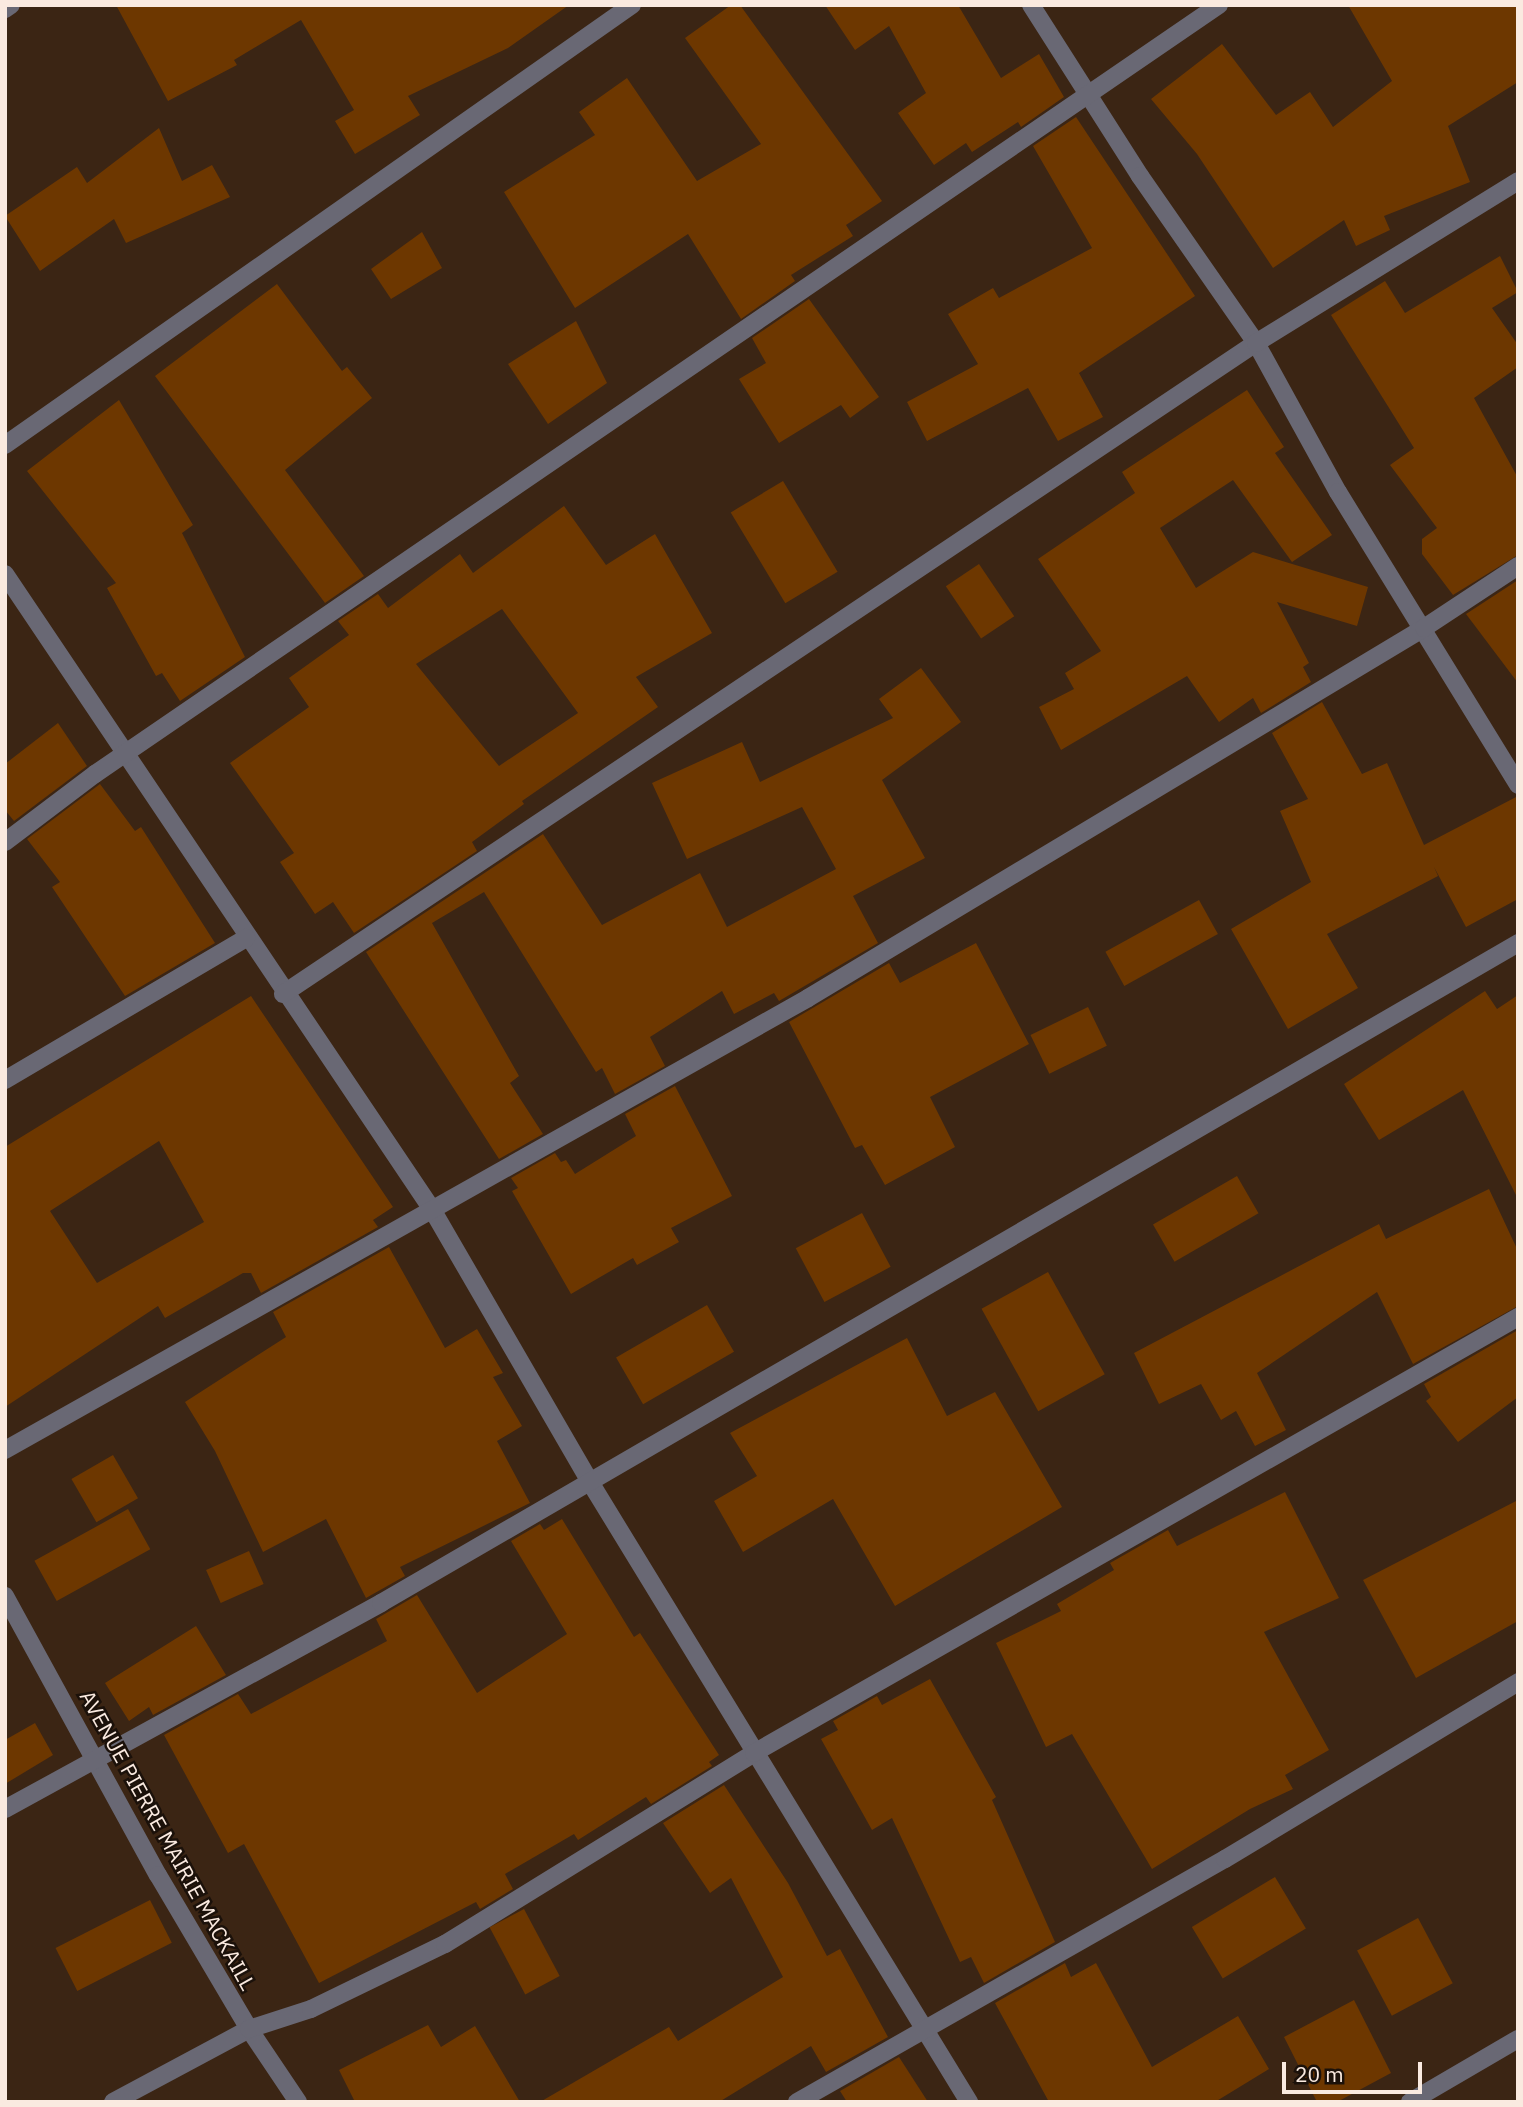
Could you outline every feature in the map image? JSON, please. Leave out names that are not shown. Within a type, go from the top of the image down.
[{"type":"street","points":[[5,9],[11,5]]},
{"type":"street","points":[[5,444],[632,5]]},
{"type":"street","points":[[1031,5],[1086,94],[1256,343],[1338,492],[1518,785]]},
{"type":"street","points":[[5,842],[124,755],[1219,5]]},
{"type":"street","points":[[283,994],[1256,343],[1518,181]]},
{"type":"street","points":[[5,1450],[433,1212],[807,998],[1424,628],[1518,566]]},
{"type":"street","points":[[5,574],[283,994],[433,1212],[590,1482],[969,2102]]},
{"type":"street","points":[[5,1080],[246,938]]},
{"type":"street","points":[[5,1809],[94,1757],[381,1603],[1518,943]]},
{"type":"street","points":[[113,2102],[249,2029],[311,2009],[445,1944],[754,1753],[1518,1317]]},
{"type":"street","name":"AVENUE PIERRE MAIRIE MACKAILL","points":[[5,1596],[249,2029],[298,2102]]},
{"type":"street","points":[[797,2102],[924,2026],[1225,1859],[1518,1682]]},
{"type":"street","points":[[1410,2102],[1518,2039]]},
{"type":"building","points":[[116,5],[569,5],[508,48],[408,96],[420,115],[355,154],[335,121],[354,110],[301,20],[234,60],[237,65],[168,101]]},
{"type":"building","points":[[731,5],[740,5],[882,201],[846,225],[853,236],[791,275],[795,281],[741,319],[688,234],[575,308],[504,192],[595,135],[579,112],[627,78],[697,181],[761,144],[685,38]]},
{"type":"building","points":[[825,5],[958,5],[1001,78],[1039,54],[1064,97],[1021,127],[1018,122],[972,152],[966,143],[934,165],[898,113],[926,93],[889,26],[855,50]]},
{"type":"building","points":[[1348,5],[1518,5],[1518,82],[1448,126],[1470,182],[1384,216],[1390,230],[1356,246],[1344,220],[1273,268],[1197,154],[1151,99],[1222,44],[1276,115],[1310,92],[1333,127],[1392,81]]},
{"type":"building","points":[[1076,117],[1195,296],[1079,373],[1103,417],[1058,441],[1028,388],[927,441],[907,402],[978,364],[948,314],[993,288],[999,298],[1092,248],[1033,146]]},
{"type":"building","points":[[159,128],[182,181],[212,165],[230,197],[126,243],[114,219],[40,271],[5,216],[77,167],[87,183]]},
{"type":"building","points":[[422,232],[442,268],[391,299],[371,269]]},
{"type":"building","points":[[1500,256],[1518,292],[1492,308],[1518,345],[1518,367],[1474,398],[1518,478],[1518,555],[1453,595],[1422,554],[1422,539],[1437,528],[1390,465],[1414,448],[1331,315],[1385,281],[1405,313]]},
{"type":"building","points":[[277,284],[342,371],[347,367],[372,398],[285,470],[364,576],[325,603],[155,376]]},
{"type":"building","points":[[809,299],[879,397],[850,418],[841,405],[779,443],[739,379],[766,363],[752,338]]},
{"type":"building","points":[[576,321],[607,383],[548,424],[508,364]]},
{"type":"building","points":[[1247,390],[1284,447],[1275,453],[1332,535],[1292,562],[1233,480],[1160,528],[1196,588],[1253,552],[1368,587],[1357,626],[1277,602],[1309,663],[1303,667],[1311,682],[1261,713],[1253,698],[1219,722],[1187,676],[1061,750],[1039,707],[1074,689],[1065,673],[1101,651],[1038,559],[1135,493],[1122,472]]},
{"type":"building","points":[[119,400],[193,525],[182,533],[245,657],[180,701],[162,673],[156,676],[107,588],[116,583],[27,471]]},
{"type":"building","points":[[783,481],[838,572],[785,603],[731,512]]},
{"type":"building","points":[[564,506],[606,565],[655,534],[712,633],[636,677],[658,707],[522,801],[524,804],[472,842],[477,851],[354,933],[333,902],[315,914],[280,862],[294,853],[230,763],[309,707],[289,678],[349,635],[338,621],[378,594],[388,608],[460,554],[473,573]],"holes":[[[502,609],[578,713],[499,766],[416,664]]]},
{"type":"building","points":[[979,564],[1014,616],[981,639],[946,586]]},
{"type":"building","points":[[1518,580],[1518,683],[1466,614]]},
{"type":"building","points":[[921,668],[961,722],[882,780],[925,858],[853,896],[878,943],[779,1001],[774,993],[734,1014],[722,991],[650,1037],[665,1066],[615,1094],[602,1068],[596,1072],[484,892],[432,923],[519,1076],[510,1083],[543,1134],[499,1159],[366,952],[543,834],[602,925],[700,873],[727,927],[836,869],[802,807],[687,859],[652,783],[742,742],[760,782],[893,718],[879,699]]},
{"type":"building","points":[[1322,702],[1362,774],[1387,763],[1424,845],[1518,796],[1518,899],[1466,927],[1434,867],[1438,876],[1327,934],[1358,988],[1288,1029],[1231,929],[1311,882],[1280,811],[1308,799],[1272,733]]},
{"type":"building","points":[[58,723],[87,766],[14,821],[5,810],[5,764]]},
{"type":"building","points":[[100,784],[135,831],[141,827],[215,943],[125,996],[52,887],[60,882],[27,839]]},
{"type":"building","points":[[1199,900],[1218,934],[1124,986],[1105,952]]},
{"type":"building","points":[[976,943],[1029,1044],[930,1097],[955,1147],[885,1185],[862,1145],[855,1148],[789,1022],[889,963],[900,983]]},
{"type":"building","points":[[1485,991],[1497,1009],[1518,995],[1518,1199],[1463,1090],[1379,1140],[1344,1084]]},
{"type":"building","points":[[251,996],[393,1207],[373,1220],[378,1227],[261,1293],[251,1273],[243,1273],[165,1318],[158,1306],[5,1407],[5,1147]],"holes":[[[159,1141],[204,1222],[97,1283],[50,1211]]]},
{"type":"building","points":[[1088,1007],[1107,1046],[1049,1074],[1030,1035]]},
{"type":"building","points":[[675,1086],[732,1196],[671,1228],[679,1242],[637,1265],[633,1258],[571,1294],[512,1191],[518,1188],[511,1178],[555,1153],[561,1162],[566,1160],[575,1174],[636,1136],[625,1114]]},
{"type":"building","points":[[1237,1176],[1258,1213],[1174,1262],[1153,1224]]},
{"type":"building","points":[[1489,1189],[1518,1251],[1518,1306],[1413,1364],[1377,1292],[1257,1373],[1286,1430],[1255,1446],[1236,1411],[1221,1420],[1201,1384],[1159,1404],[1134,1353],[1379,1224],[1386,1239]]},
{"type":"building","points":[[862,1213],[891,1267],[824,1302],[796,1248]]},
{"type":"building","points":[[389,1247],[445,1348],[477,1329],[503,1373],[493,1377],[522,1426],[497,1441],[530,1503],[400,1567],[405,1576],[366,1598],[326,1519],[263,1552],[215,1451],[185,1402],[286,1337],[273,1312]]},
{"type":"building","points":[[1048,1272],[1105,1374],[1038,1411],[982,1309]]},
{"type":"building","points":[[707,1305],[734,1352],[643,1404],[616,1358]]},
{"type":"building","points":[[1518,1330],[1518,1397],[1458,1442],[1426,1401],[1431,1397],[1424,1384]]},
{"type":"building","points":[[907,1338],[947,1416],[995,1392],[1062,1507],[895,1606],[833,1499],[743,1552],[714,1501],[757,1476],[730,1433]]},
{"type":"building","points":[[113,1455],[138,1498],[96,1522],[71,1479]]},
{"type":"building","points":[[1285,1492],[1339,1598],[1264,1632],[1329,1750],[1285,1775],[1293,1789],[1250,1809],[1152,1869],[1072,1734],[1046,1747],[996,1643],[1061,1611],[1057,1604],[1114,1570],[1110,1563],[1168,1530],[1177,1546]]},
{"type":"building","points":[[1518,1500],[1518,1621],[1416,1678],[1363,1580]]},
{"type":"building","points":[[128,1509],[150,1549],[57,1601],[34,1561]]},
{"type":"building","points":[[562,1519],[634,1637],[640,1633],[719,1755],[709,1762],[712,1766],[651,1804],[646,1797],[578,1840],[574,1834],[505,1874],[513,1889],[480,1909],[476,1902],[319,1983],[244,1844],[228,1853],[164,1735],[238,1694],[251,1714],[387,1641],[376,1619],[417,1595],[477,1693],[567,1634],[511,1541],[540,1524],[544,1530]]},
{"type":"building","points":[[249,1551],[264,1584],[221,1603],[206,1570]]},
{"type":"building","points":[[196,1626],[226,1675],[153,1715],[149,1707],[129,1721],[105,1683]]},
{"type":"building","points":[[930,1679],[996,1797],[992,1800],[1055,1942],[984,1983],[971,1957],[960,1962],[892,1818],[872,1830],[821,1739],[838,1730],[833,1721],[877,1696],[882,1705]]},
{"type":"building","points":[[35,1723],[53,1755],[5,1784],[5,1740]]},
{"type":"building","points":[[724,1785],[788,1883],[827,1956],[840,1949],[888,2037],[826,2072],[811,2046],[719,2102],[540,2102],[669,2027],[678,2041],[783,1977],[731,1878],[710,1893],[663,1823]]},
{"type":"building","points":[[1275,1877],[1306,1928],[1223,1978],[1192,1927]]},
{"type":"building","points":[[150,1900],[172,1943],[77,1991],[56,1948]]},
{"type":"building","points":[[524,1909],[560,1976],[525,1994],[490,1927]]},
{"type":"building","points":[[1418,1918],[1453,1983],[1392,2016],[1357,1950]]},
{"type":"building","points":[[1065,1963],[1071,1977],[1096,1963],[1152,2067],[1238,2016],[1269,2069],[1215,2102],[1049,2102],[995,2003]]},
{"type":"building","points":[[1354,2000],[1391,2073],[1337,2102],[1317,2102],[1284,2037]]},
{"type":"building","points":[[428,2025],[441,2047],[475,2026],[520,2102],[355,2102],[339,2070]]},
{"type":"building","points":[[899,2057],[928,2102],[847,2102],[840,2091]]}]
